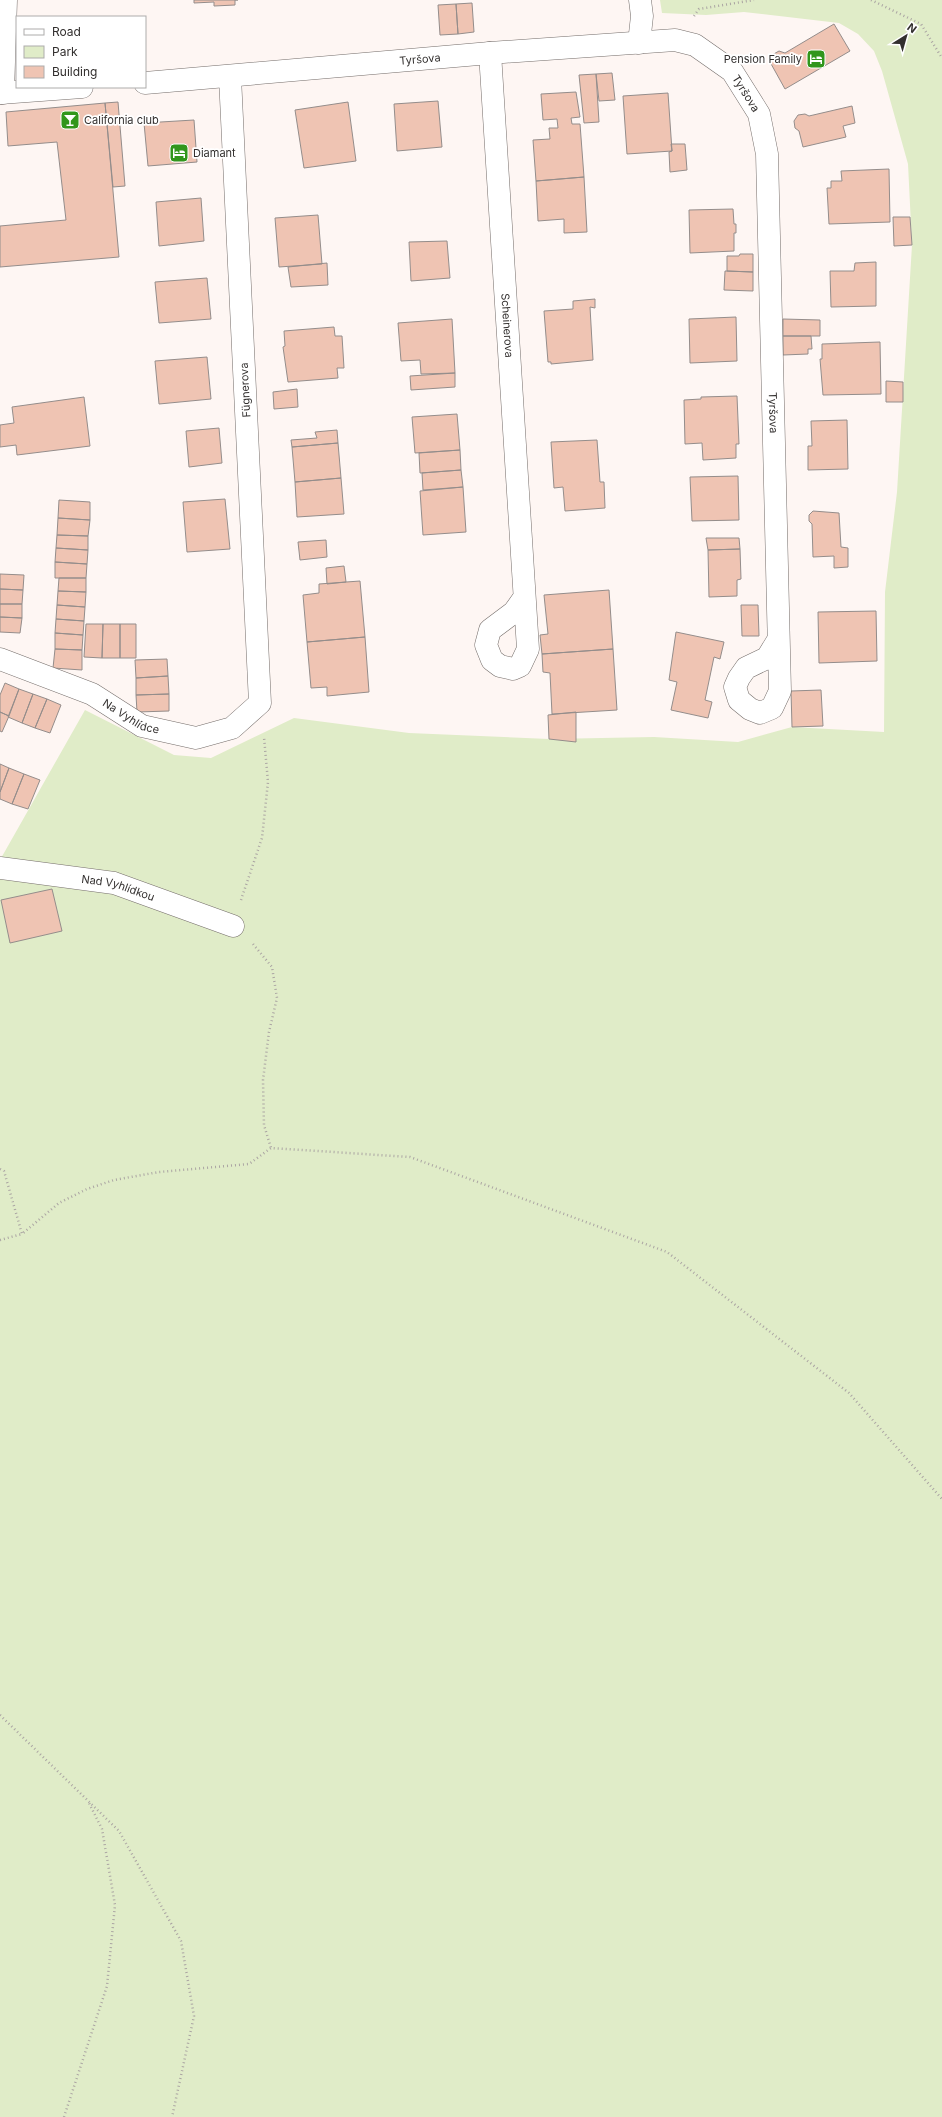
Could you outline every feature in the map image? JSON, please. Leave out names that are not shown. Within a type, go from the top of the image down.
[{"type":"street","points":[[6,0],[1,93],[68,88]]},
{"type":"street","points":[[639,43],[642,16],[640,0]]},
{"type":"street","name":"Tyršova","points":[[146,83],[230,77],[490,53],[675,40],[695,45],[732,71],[759,114],[767,154],[778,640]]},
{"type":"street","name":"Scheinerova","points":[[490,53],[524,598]]},
{"type":"street","name":"Fügnerova","points":[[230,77],[260,703]]},
{"type":"street","name":"Na Vyhlídce","points":[[0,659],[92,694],[142,726],[196,738],[232,728],[260,703]]},
{"type":"street","name":"Nad Vyhlídkou","points":[[0,868],[114,883],[232,926]]},
{"type":"path","points":[[675,40],[699,9],[754,0]]},
{"type":"path","points":[[871,0],[921,24],[942,58]]},
{"type":"path","points":[[260,703],[268,782],[262,838],[232,926],[250,940],[272,967],[277,998],[269,1032],[263,1080],[264,1125],[271,1148]]},
{"type":"path","points":[[0,1240],[22,1234],[59,1204],[87,1189],[114,1180],[159,1172],[249,1164],[271,1148],[410,1157],[667,1252],[849,1393],[942,1499]]},
{"type":"path","points":[[0,1169],[4,1171],[22,1234]]},
{"type":"path","points":[[0,1715],[119,1830],[181,1940],[194,2016],[172,2117]]},
{"type":"path","points":[[64,2117],[108,1986],[115,1906],[102,1829],[88,1801]]},
{"type":"green space","points":[[660,0],[942,0],[942,2117],[0,2117],[0,860],[85,710],[174,755],[211,758],[294,718],[409,733],[549,739],[654,737],[738,742],[792,727],[884,732],[885,592],[897,492],[912,245],[908,164],[882,71],[874,51],[858,34],[839,23],[744,12],[706,15],[662,13]]},
{"type":"building","points":[[194,0],[235,0],[235,5],[214,6],[214,2],[194,3]]},
{"type":"building","points":[[472,3],[474,32],[458,34],[456,4]]},
{"type":"building","points":[[456,4],[458,34],[440,35],[438,5]]},
{"type":"building","points":[[834,24],[850,51],[785,89],[770,62],[772,61],[772,55],[779,51],[785,53]]},
{"type":"building","points":[[612,73],[615,100],[599,101],[596,74]]},
{"type":"building","points":[[596,74],[599,122],[584,123],[579,75]]},
{"type":"building","points":[[576,92],[580,117],[571,118],[572,124],[580,124],[584,177],[536,181],[533,140],[550,139],[549,128],[558,128],[557,119],[543,120],[541,94]]},
{"type":"building","points":[[668,93],[672,151],[627,154],[623,96]]},
{"type":"building","points":[[438,101],[442,147],[397,151],[394,104]]},
{"type":"building","points":[[118,102],[125,186],[113,187],[105,103]]},
{"type":"building","points":[[348,102],[356,161],[304,168],[295,110]]},
{"type":"building","points":[[105,103],[119,257],[0,267],[0,226],[66,220],[57,142],[8,146],[6,112]]},
{"type":"building","points":[[852,106],[855,123],[843,126],[846,137],[803,147],[799,131],[795,128],[794,121],[798,115],[805,114],[809,116]]},
{"type":"building","points":[[194,120],[197,162],[148,166],[144,123]]},
{"type":"building","points":[[671,144],[685,144],[687,170],[670,172],[669,152],[672,151]]},
{"type":"building","points":[[889,169],[890,222],[829,224],[827,188],[831,188],[831,181],[842,181],[841,171]]},
{"type":"building","points":[[584,177],[587,232],[564,233],[564,219],[538,221],[536,181]]},
{"type":"building","points":[[201,198],[204,241],[159,246],[156,202]]},
{"type":"building","points":[[733,209],[734,224],[736,224],[736,233],[734,233],[734,251],[690,253],[689,210]]},
{"type":"building","points":[[318,215],[322,264],[279,267],[275,218]]},
{"type":"building","points":[[893,217],[910,217],[912,245],[894,246]]},
{"type":"building","points":[[447,241],[450,278],[411,281],[409,242]]},
{"type":"building","points":[[740,254],[753,254],[753,272],[727,271],[727,256],[739,256]]},
{"type":"building","points":[[876,262],[876,306],[831,307],[830,271],[854,271],[855,263]]},
{"type":"building","points":[[327,263],[328,285],[291,287],[288,267]]},
{"type":"building","points":[[725,271],[753,272],[753,291],[724,290]]},
{"type":"building","points":[[207,278],[211,319],[159,323],[155,282]]},
{"type":"building","points":[[595,299],[595,308],[590,307],[593,360],[551,364],[551,362],[548,362],[544,311],[573,309],[573,301]]},
{"type":"building","points":[[736,317],[737,361],[690,363],[689,319]]},
{"type":"building","points":[[452,319],[455,373],[421,374],[420,360],[401,361],[398,323]]},
{"type":"building","points":[[783,319],[820,320],[820,336],[783,336]]},
{"type":"building","points":[[334,327],[335,336],[342,336],[344,368],[337,368],[338,378],[288,382],[283,347],[285,346],[284,331]]},
{"type":"building","points":[[783,336],[811,336],[812,349],[808,349],[808,354],[783,355]]},
{"type":"building","points":[[880,342],[881,394],[823,395],[820,359],[822,359],[822,344]]},
{"type":"building","points":[[207,357],[211,399],[159,404],[155,361]]},
{"type":"building","points":[[455,373],[455,387],[411,390],[410,376]]},
{"type":"building","points":[[886,381],[903,382],[903,402],[886,402]]},
{"type":"building","points":[[297,389],[298,407],[274,409],[273,392]]},
{"type":"building","points":[[737,396],[739,444],[736,444],[736,458],[703,460],[702,443],[685,444],[684,400],[701,399],[701,397]]},
{"type":"building","points":[[84,397],[90,446],[17,455],[16,445],[0,447],[0,425],[14,423],[12,407]]},
{"type":"building","points":[[457,414],[460,450],[415,453],[412,417]]},
{"type":"building","points":[[847,420],[848,469],[808,470],[808,446],[812,446],[811,421]]},
{"type":"building","points":[[219,428],[222,463],[189,467],[186,431]]},
{"type":"building","points":[[337,430],[338,443],[292,447],[291,440],[317,438],[315,432]]},
{"type":"building","points":[[597,440],[600,482],[604,482],[605,508],[565,511],[563,487],[554,488],[551,442]]},
{"type":"building","points":[[338,443],[341,478],[295,482],[292,447]]},
{"type":"building","points":[[460,450],[461,470],[420,473],[419,453]]},
{"type":"building","points":[[461,470],[463,487],[423,490],[422,473]]},
{"type":"building","points":[[738,476],[739,520],[692,521],[690,477]]},
{"type":"building","points":[[341,478],[344,514],[297,517],[295,482]]},
{"type":"building","points":[[463,487],[466,532],[423,535],[420,491]]},
{"type":"building","points":[[225,499],[230,549],[187,552],[183,502]]},
{"type":"building","points":[[59,500],[90,502],[90,520],[58,518]]},
{"type":"building","points":[[813,511],[839,513],[841,547],[848,548],[848,567],[834,568],[834,556],[813,557],[812,524],[809,521],[809,515]]},
{"type":"building","points":[[58,518],[90,520],[88,536],[57,535]]},
{"type":"building","points":[[57,535],[88,536],[88,550],[56,548]]},
{"type":"building","points":[[706,538],[739,538],[740,549],[708,550]]},
{"type":"building","points":[[326,540],[327,557],[300,560],[298,542]]},
{"type":"building","points":[[56,548],[88,550],[87,564],[55,562]]},
{"type":"building","points":[[740,549],[741,579],[737,580],[737,596],[709,597],[708,550]]},
{"type":"building","points":[[55,562],[87,564],[86,578],[55,578]]},
{"type":"building","points":[[344,566],[346,582],[327,584],[326,568]]},
{"type":"building","points":[[0,574],[24,575],[23,590],[0,589]]},
{"type":"building","points":[[59,578],[86,578],[86,592],[58,591]]},
{"type":"building","points":[[360,581],[365,637],[307,642],[303,595],[319,593],[319,584]]},
{"type":"building","points":[[0,589],[23,590],[22,604],[0,604]]},
{"type":"building","points":[[609,590],[613,649],[542,654],[540,635],[548,634],[544,595]]},
{"type":"building","points":[[58,591],[86,592],[85,607],[57,605]]},
{"type":"building","points":[[0,604],[22,604],[22,618],[0,617]]},
{"type":"building","points":[[57,605],[85,607],[84,621],[56,619]]},
{"type":"building","points":[[741,605],[758,605],[759,636],[742,636]]},
{"type":"building","points":[[876,611],[877,661],[819,663],[818,612]]},
{"type":"building","points":[[0,617],[22,618],[20,633],[0,632]]},
{"type":"building","points":[[56,619],[84,621],[83,635],[55,633]]},
{"type":"building","points":[[86,624],[103,624],[102,658],[84,657]]},
{"type":"building","points":[[103,624],[120,624],[120,658],[102,658]]},
{"type":"building","points":[[120,624],[136,624],[136,658],[120,658]]},
{"type":"building","points":[[676,632],[724,642],[720,659],[714,657],[705,700],[712,702],[708,718],[671,710],[677,682],[669,680]]},
{"type":"building","points":[[55,633],[83,635],[82,650],[55,649]]},
{"type":"building","points":[[365,637],[369,692],[327,696],[327,687],[311,688],[307,642]]},
{"type":"building","points":[[55,649],[82,650],[82,670],[53,668]]},
{"type":"building","points":[[613,649],[617,710],[552,714],[550,673],[543,672],[542,654]]},
{"type":"building","points":[[167,659],[168,676],[136,678],[135,660]]},
{"type":"building","points":[[168,676],[169,694],[136,695],[136,678]]},
{"type":"building","points":[[5,683],[19,689],[9,716],[0,712],[0,695]]},
{"type":"building","points":[[19,689],[33,694],[22,723],[8,717]]},
{"type":"building","points":[[821,690],[823,726],[792,727],[791,691]]},
{"type":"building","points":[[33,694],[47,699],[35,728],[22,723]]},
{"type":"building","points":[[169,694],[169,711],[137,712],[136,695]]},
{"type":"building","points":[[47,699],[61,705],[50,733],[35,728]]},
{"type":"building","points":[[0,712],[9,716],[2,732],[0,731]]},
{"type":"building","points":[[576,712],[576,742],[549,739],[548,715]]},
{"type":"building","points":[[0,764],[9,768],[0,792]]},
{"type":"building","points":[[9,768],[24,774],[12,804],[0,799],[0,792]]},
{"type":"building","points":[[24,774],[40,780],[28,809],[12,804]]},
{"type":"building","points":[[52,889],[62,931],[10,943],[1,900]]},
{"type":"place","name":"Pension Family","points":[[816,59]]},
{"type":"place","name":"California club","points":[[70,120]]},
{"type":"place","name":"Diamant","points":[[179,153]]}]
